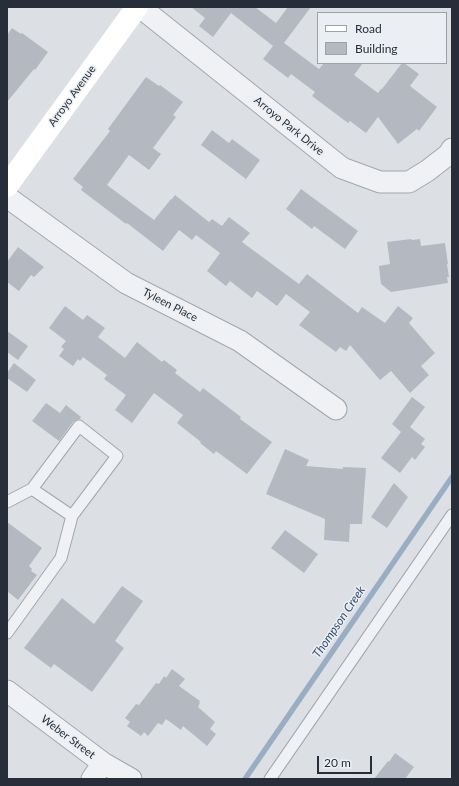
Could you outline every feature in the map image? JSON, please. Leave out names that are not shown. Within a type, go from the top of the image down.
[{"type":"street","name":"Arroyo Park Drive","points":[[139,7],[342,168],[380,182],[409,182],[427,171],[452,150]]},
{"type":"street","name":"Arroyo Avenue","points":[[7,186],[139,7]]},
{"type":"street","name":"Tyleen Place","points":[[7,197],[126,283],[240,341],[336,409]]},
{"type":"street","name":"Weber Street","points":[[7,692],[98,771],[131,779]]},
{"type":"lane","points":[[7,502],[32,489],[79,426],[117,456],[72,516],[61,558],[7,633]]},
{"type":"lane","points":[[32,489],[72,516]]},
{"type":"lane","points":[[270,779],[452,515]]},
{"type":"building","points":[[191,7],[255,7],[276,23],[288,7],[311,7],[284,43],[319,69],[323,64],[362,64],[354,75],[378,93],[401,64],[405,64],[419,74],[410,86],[437,107],[419,131],[417,129],[398,144],[378,117],[366,133],[350,121],[348,123],[312,96],[315,92],[291,74],[288,78],[263,59],[273,46],[231,13],[213,37],[199,26],[205,18]]},
{"type":"building","points":[[12,28],[21,34],[22,33],[48,52],[35,70],[34,69],[7,102],[7,35]]},
{"type":"building","points":[[146,77],[159,86],[160,85],[183,102],[173,115],[176,117],[153,148],[161,154],[149,170],[129,155],[107,185],[154,220],[175,195],[209,222],[212,219],[222,226],[229,217],[250,233],[242,242],[299,284],[307,274],[358,313],[362,307],[385,323],[398,306],[413,318],[409,323],[435,353],[421,366],[429,375],[410,393],[391,371],[380,380],[350,345],[346,351],[340,347],[336,352],[299,325],[310,312],[286,294],[277,306],[257,291],[252,298],[230,281],[226,286],[207,271],[220,253],[196,235],[192,240],[179,230],[163,251],[81,190],[83,187],[73,179],[110,131],[108,129]]},
{"type":"building","points":[[212,130],[229,143],[232,139],[260,160],[246,179],[201,145]]},
{"type":"building","points":[[301,189],[358,231],[345,249],[314,226],[312,229],[286,209]]},
{"type":"building","points":[[420,239],[421,246],[445,243],[449,277],[447,277],[448,283],[391,292],[381,284],[379,266],[390,264],[387,242]]},
{"type":"building","points":[[18,247],[44,267],[34,277],[31,275],[19,291],[7,282],[7,262]]},
{"type":"building","points":[[65,306],[83,320],[87,315],[105,328],[98,337],[125,358],[137,342],[162,362],[164,360],[177,370],[175,373],[200,392],[203,388],[241,417],[240,419],[272,442],[247,474],[216,451],[214,454],[177,423],[183,415],[154,393],[132,423],[115,410],[126,395],[104,379],[107,375],[83,357],[80,361],[78,359],[73,366],[59,356],[64,349],[61,347],[66,341],[49,328]]},
{"type":"building","points":[[7,331],[28,346],[18,360],[7,352]]},
{"type":"building","points":[[14,363],[36,380],[27,392],[7,378],[7,373]]},
{"type":"building","points":[[412,397],[425,407],[410,427],[425,439],[421,444],[425,447],[415,460],[412,457],[400,473],[381,458],[401,432],[392,424]]},
{"type":"building","points":[[46,403],[60,413],[66,405],[81,417],[73,422],[59,441],[32,421]]},
{"type":"building","points":[[285,449],[309,460],[306,466],[343,469],[343,467],[366,468],[362,524],[350,524],[349,542],[324,540],[325,519],[266,494]]},
{"type":"building","points":[[394,483],[408,497],[387,528],[371,517]]},
{"type":"building","points":[[7,522],[42,548],[29,566],[32,569],[31,571],[37,575],[18,600],[7,591]]},
{"type":"building","points":[[285,530],[318,554],[304,573],[271,548]]},
{"type":"building","points":[[122,586],[143,601],[115,641],[124,648],[92,692],[54,664],[51,668],[24,648],[62,598],[94,624]]},
{"type":"building","points":[[172,669],[185,679],[179,686],[200,701],[198,707],[215,722],[210,729],[216,734],[207,746],[183,726],[181,730],[166,719],[162,725],[158,723],[148,736],[144,732],[141,736],[127,726],[130,722],[125,718],[136,704],[139,705],[156,683],[159,684],[164,676],[166,678]]},
{"type":"building","points":[[395,753],[414,767],[405,779],[374,779],[388,761],[389,762]]},
{"type":"waterway","name":"Thompson Creek","points":[[245,779],[452,477]]}]
